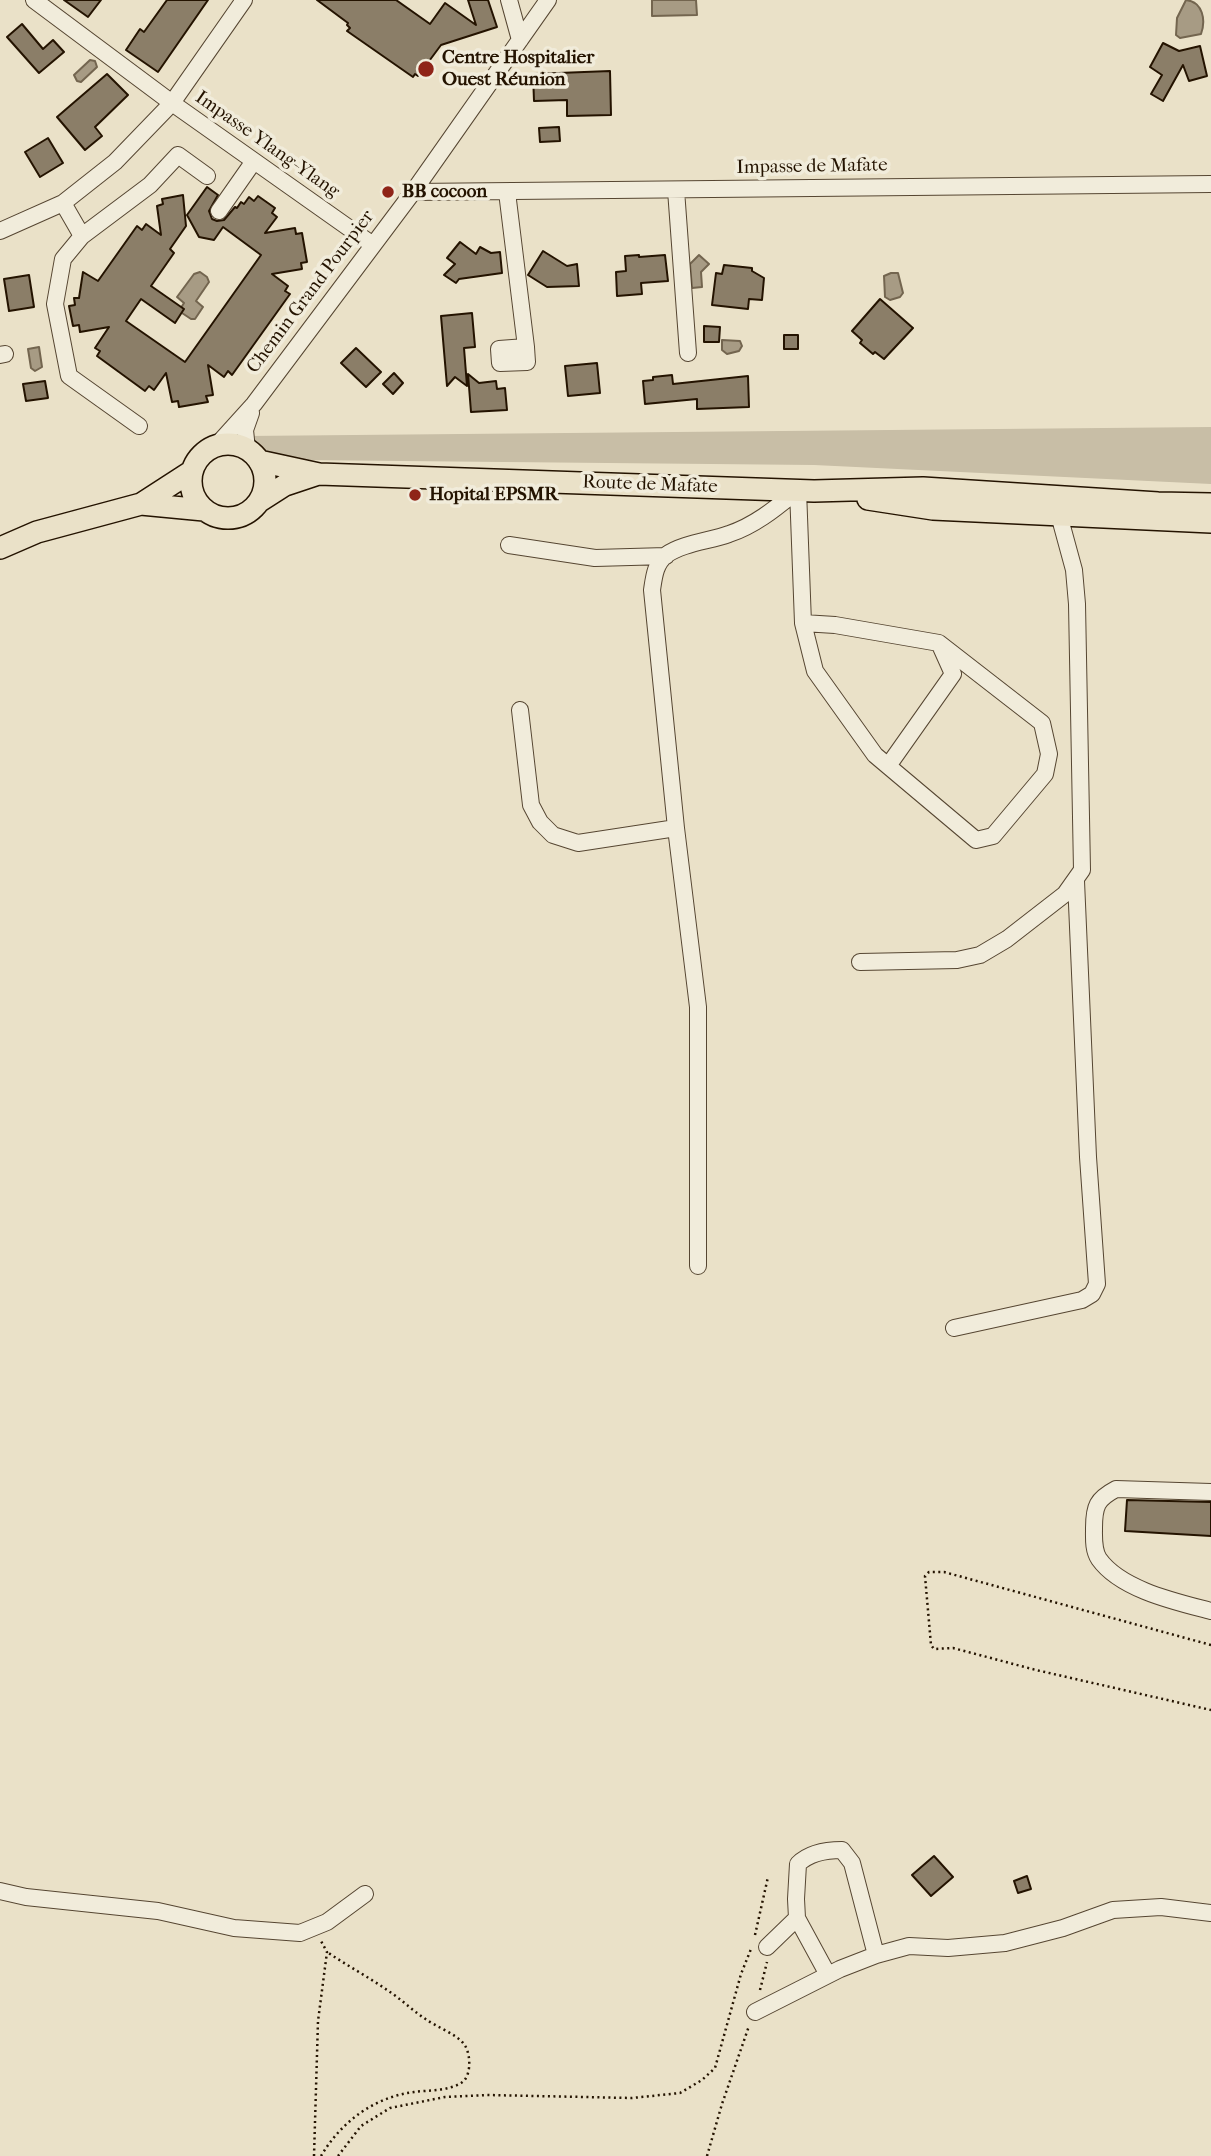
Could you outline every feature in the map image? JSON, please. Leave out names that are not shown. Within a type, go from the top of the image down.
[{"type":"main road","points":[[0,548],[37,532],[141,504],[192,471],[201,456],[216,446],[232,444],[253,455],[266,481],[260,501],[244,515],[234,518],[223,518],[204,510],[141,504]]},
{"type":"main road","name":"Route de Mafate","points":[[253,455],[319,474],[806,490],[933,509],[1158,503],[1211,505]]},
{"type":"main road","points":[[192,471],[193,492],[204,510]]},
{"type":"main road","name":"Route de Mafate","points":[[260,501],[285,485],[319,474]]},
{"type":"main road","name":"Route de Mafate","points":[[1059,505],[1211,522]]},
{"type":"street","name":"Impasse Ylang-Ylang","points":[[34,0],[172,103],[373,246]]},
{"type":"street","name":"Impasse Ylang-Ylang","points":[[0,231],[63,204],[115,162],[172,103],[244,0]]},
{"type":"street","points":[[509,0],[520,40]]},
{"type":"street","name":"Chemin Grand Pourpier","points":[[216,446],[254,404],[373,246],[548,0]]},
{"type":"street","points":[[139,426],[69,376],[55,304],[63,259],[82,236],[150,185],[178,155],[207,176]]},
{"type":"street","points":[[219,211],[254,161]]},
{"type":"street","name":"Impasse de Mafate","points":[[413,192],[1211,184]]},
{"type":"street","points":[[676,190],[688,354]]},
{"type":"street","points":[[507,192],[526,347]]},
{"type":"street","points":[[63,204],[82,236]]},
{"type":"street","name":"Chemin Grand Pourpier","points":[[253,455],[245,430],[254,404]]},
{"type":"street","points":[[698,1266],[698,1007],[676,828],[652,590],[656,567],[666,556],[732,533],[765,517],[806,490]]},
{"type":"street","points":[[803,623],[835,625],[939,643],[1042,723],[1049,754],[1045,774],[993,836],[976,840],[875,755],[815,671],[803,623],[806,490]]},
{"type":"street","points":[[860,962],[957,960],[980,955],[1007,939],[1065,894],[1082,870],[1077,604],[1074,570],[1059,505]]},
{"type":"street","points":[[509,545],[595,558],[666,556]]},
{"type":"street","points":[[888,766],[953,674],[939,643]]},
{"type":"street","points":[[520,710],[531,805],[540,822],[554,835],[578,843],[676,828]]},
{"type":"street","points":[[954,1328],[1083,1300],[1092,1294],[1097,1284],[1088,1157],[1076,881]]},
{"type":"street","points":[[1211,1492],[1116,1489],[1102,1496],[1095,1508],[1094,1524],[1095,1552],[1100,1561],[1120,1577],[1154,1595],[1211,1611]]},
{"type":"street","points":[[828,1975],[797,1918],[796,1899],[798,1864],[826,1850],[842,1850],[852,1863],[876,1955]]},
{"type":"street","points":[[0,1891],[26,1897],[158,1911],[234,1928],[300,1933],[327,1922],[365,1894]]},
{"type":"street","points":[[755,2012],[828,1975],[876,1955],[909,1946],[948,1948],[1005,1943],[1063,1928],[1113,1910],[1161,1907],[1211,1913]]},
{"type":"street","points":[[760,1945],[797,1918]]},
{"type":"path","points":[[1211,1645],[944,1572],[929,1572],[925,1576],[931,1645],[934,1649],[953,1648],[1211,1710]]},
{"type":"path","points":[[313,1928],[327,1952],[462,2042],[468,2051],[469,2064],[463,2083],[448,2088],[402,2094],[369,2106],[345,2125],[321,2156]]},
{"type":"path","points":[[338,2156],[361,2126],[390,2108],[431,2100],[487,2095],[632,2098],[680,2093],[702,2080],[715,2068],[741,1974],[760,1945]]},
{"type":"path","points":[[314,2156],[317,2021],[327,1952]]},
{"type":"shaded area","points":[[652,0],[696,0],[697,15],[652,16]]},
{"type":"shaded area","points":[[1186,0],[1192,1],[1200,8],[1202,29],[1201,34],[1180,38],[1176,35],[1177,18]]},
{"type":"shaded area","points":[[90,60],[95,61],[97,67],[81,82],[77,81],[74,75]]},
{"type":"shaded area","points":[[699,255],[709,264],[701,272],[702,287],[692,288],[690,264]]},
{"type":"shaded area","points":[[200,272],[209,282],[196,301],[203,307],[195,319],[191,319],[179,311],[184,303],[177,297],[194,274]]},
{"type":"shaded area","points":[[898,273],[903,293],[890,300],[885,297],[884,276]]},
{"type":"shaded area","points":[[722,340],[740,341],[742,346],[739,351],[727,354],[722,350]]},
{"type":"shaded area","points":[[39,347],[42,367],[35,371],[31,368],[28,349]]},
{"type":"shaded area","points":[[1211,427],[1211,484],[814,465],[298,460],[266,451],[246,436]]},
{"type":"building","points":[[64,0],[101,0],[88,17]]},
{"type":"building","points":[[167,0],[208,0],[158,72],[126,50],[140,29],[144,32]]},
{"type":"building","points":[[317,0],[396,0],[430,24],[445,3],[476,25],[468,0],[488,0],[497,27],[441,45],[418,76],[415,74],[413,77],[347,31],[350,28],[348,23]]},
{"type":"building","points":[[22,24],[43,49],[53,40],[64,52],[39,73],[7,37]]},
{"type":"building","points":[[1163,43],[1179,51],[1200,46],[1207,76],[1189,81],[1183,65],[1163,101],[1151,94],[1162,75],[1150,67]]},
{"type":"building","points":[[610,71],[611,115],[567,116],[567,100],[534,101],[533,74]]},
{"type":"building","points":[[107,74],[128,95],[95,127],[102,136],[85,150],[57,117]]},
{"type":"building","points":[[559,127],[560,141],[540,142],[539,128]]},
{"type":"building","points":[[48,138],[63,163],[40,177],[25,152]]},
{"type":"building","points":[[207,187],[218,195],[209,211],[212,219],[217,221],[224,220],[235,207],[241,202],[244,204],[249,197],[254,201],[258,196],[275,208],[272,213],[277,217],[265,233],[295,228],[296,234],[302,233],[307,262],[301,263],[302,269],[272,274],[288,286],[285,291],[290,294],[232,375],[228,371],[224,377],[208,365],[213,395],[206,396],[208,402],[179,407],[178,401],[172,402],[166,373],[154,390],[149,386],[145,391],[97,356],[100,351],[95,348],[109,327],[80,332],[79,325],[73,326],[69,306],[75,305],[74,298],[79,298],[83,272],[98,281],[137,226],[142,230],[146,224],[161,235],[157,206],[163,204],[162,199],[183,195],[186,226],[170,249],[174,253],[151,286],[184,309],[175,323],[141,299],[126,321],[185,362],[261,255],[223,227],[214,240],[199,237],[187,215]]},
{"type":"building","points":[[460,242],[476,254],[480,247],[491,253],[500,252],[502,273],[459,279],[456,283],[444,275],[455,264],[447,258]]},
{"type":"building","points":[[543,251],[567,266],[577,264],[579,286],[547,287],[528,275]]},
{"type":"building","points":[[665,255],[668,281],[641,283],[642,294],[617,296],[616,272],[626,271],[625,256]]},
{"type":"building","points":[[724,265],[752,268],[752,271],[764,278],[762,300],[749,299],[748,309],[712,305],[716,273],[722,274]]},
{"type":"building","points":[[29,275],[34,307],[9,311],[4,279]]},
{"type":"building","points":[[880,299],[913,328],[884,359],[860,343],[862,340],[852,331]]},
{"type":"building","points":[[472,313],[475,347],[464,348],[467,386],[455,377],[447,386],[441,316]]},
{"type":"building","points":[[704,326],[720,327],[719,342],[704,342]]},
{"type":"building","points":[[784,335],[798,335],[798,349],[784,349]]},
{"type":"building","points":[[356,348],[381,372],[366,387],[341,363]]},
{"type":"building","points":[[597,363],[600,393],[568,396],[565,366]]},
{"type":"building","points":[[394,373],[403,383],[393,394],[383,384]]},
{"type":"building","points":[[468,374],[479,383],[496,381],[497,389],[505,388],[507,410],[471,412]]},
{"type":"building","points":[[672,375],[673,384],[748,376],[749,407],[697,409],[697,399],[645,404],[643,381]]},
{"type":"building","points":[[45,381],[48,398],[26,401],[23,384]]},
{"type":"building","points":[[1127,1500],[1211,1502],[1211,1536],[1125,1531]]},
{"type":"building","points":[[934,1856],[953,1877],[931,1896],[912,1875]]},
{"type":"building","points":[[1027,1876],[1031,1889],[1018,1893],[1014,1881]]},
{"type":"place","name":"Centre Hospitalier Ouest Réunion","points":[[426,69]]},
{"type":"place","name":"BB cocoon","points":[[388,192]]},
{"type":"place","name":"Hopital EPSMR","points":[[415,495]]}]
